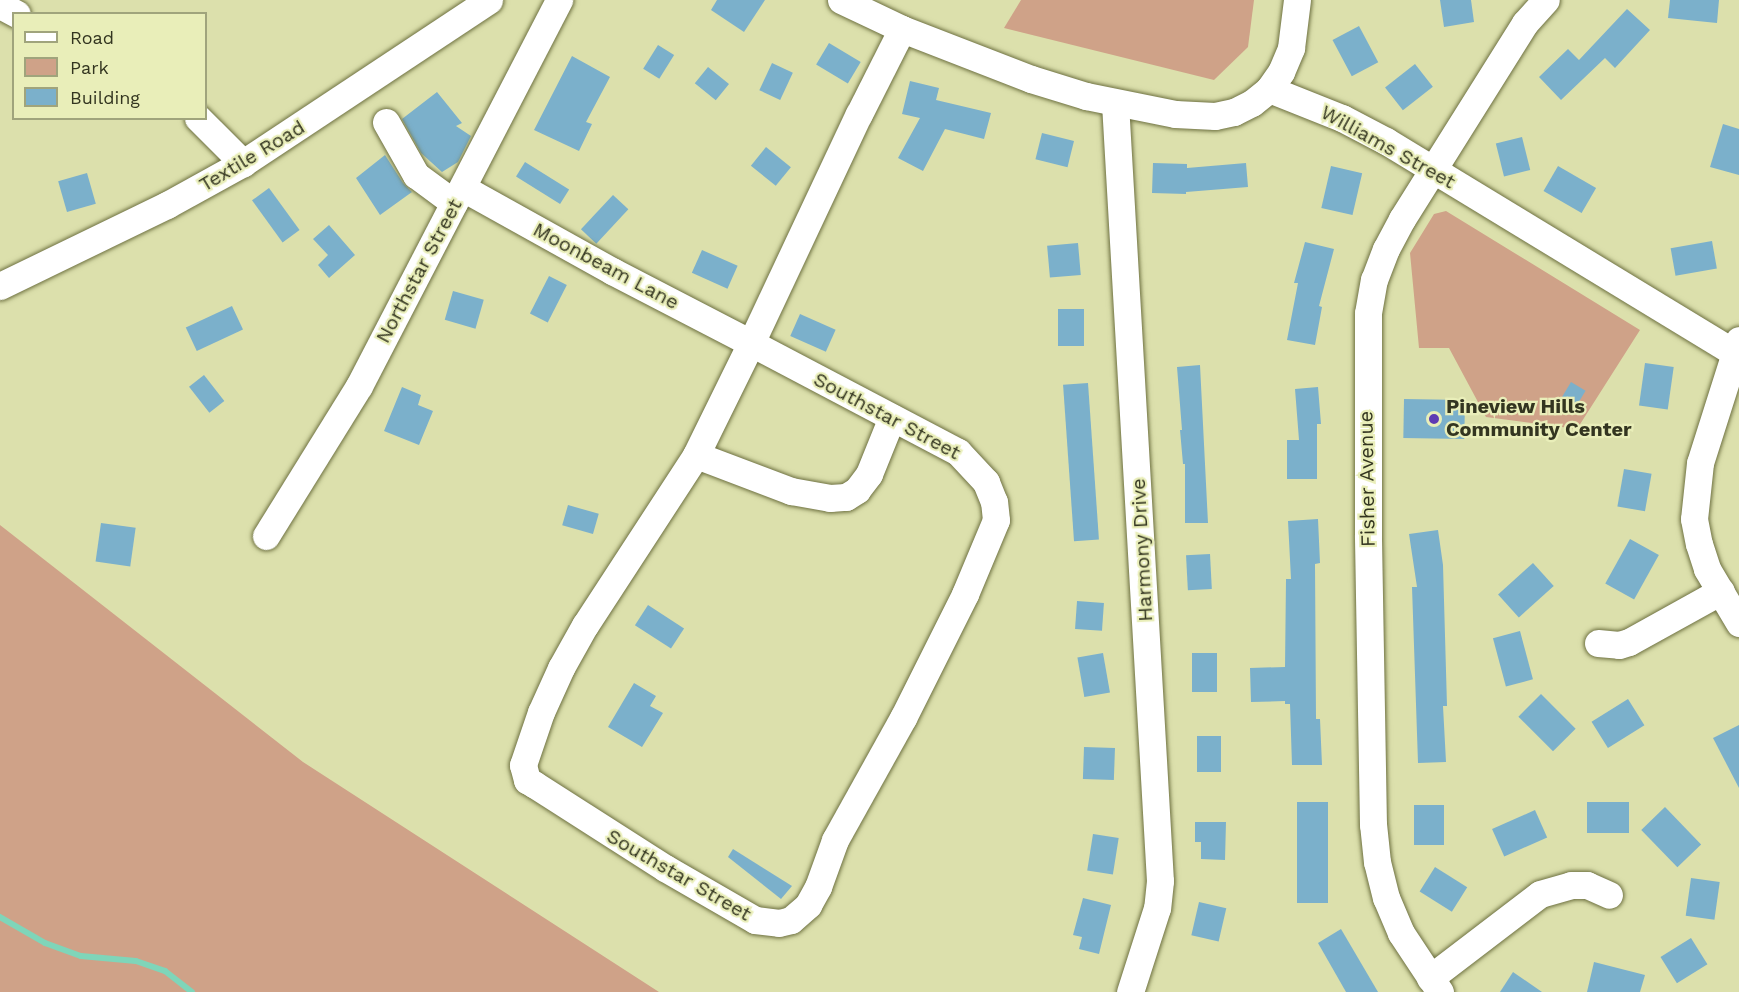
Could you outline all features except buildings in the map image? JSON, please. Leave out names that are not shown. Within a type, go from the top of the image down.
[{"type":"street","name":"Textile Road","points":[[0,286],[167,205],[243,163],[489,0]]},
{"type":"street","name":"Northstar Street","points":[[266,536],[359,386],[560,0]]},
{"type":"street","points":[[841,0],[902,29],[1031,79],[1115,104],[1175,114],[1215,116],[1234,112],[1252,103],[1269,89],[1289,55],[1297,0]]},
{"type":"street","name":"Fisher Avenue","points":[[1435,985],[1401,933],[1386,898],[1377,862],[1373,825],[1366,347],[1368,313],[1374,280],[1386,249],[1526,23],[1546,0]]},
{"type":"street","name":"Southstar Street","points":[[751,343],[942,441],[966,458],[986,482],[994,502],[995,528],[903,718],[835,840],[818,887],[802,913],[779,923],[755,920],[665,868],[534,786],[524,772],[523,765],[541,712],[561,668],[585,625],[696,455],[902,29]]},
{"type":"street","name":"Williams Street","points":[[1269,89],[1342,118],[1738,350]]},
{"type":"street","name":"Harmony Drive","points":[[1115,104],[1160,881],[1158,909],[1130,992]]},
{"type":"street","points":[[200,120],[243,163]]},
{"type":"street","name":"Moonbeam Lane","points":[[386,122],[416,175],[612,271],[751,343]]},
{"type":"street","points":[[1738,350],[1700,463],[1694,519],[1698,544],[1707,569],[1739,623]]},
{"type":"street","points":[[696,455],[791,491],[830,498],[846,497],[857,490],[869,474],[892,417]]},
{"type":"street","points":[[1598,643],[1619,645],[1629,642],[1721,591]]},
{"type":"street","points":[[1435,985],[1504,920],[1554,888],[1587,885],[1609,895]]},
{"type":"green space","points":[[1021,0],[1254,0],[1248,47],[1214,80],[1004,28]]},
{"type":"green space","points":[[1446,211],[1640,330],[1577,429],[1486,417],[1449,348],[1419,348],[1410,253],[1434,214]]},
{"type":"green space","points":[[0,525],[303,762],[659,992],[0,992]]},
{"type":"waterway","points":[[0,917],[45,943],[81,956],[136,961],[165,971],[192,992]]},
{"type":"place","name":"Pineview Hills Community Center","points":[[1434,419]]}]
